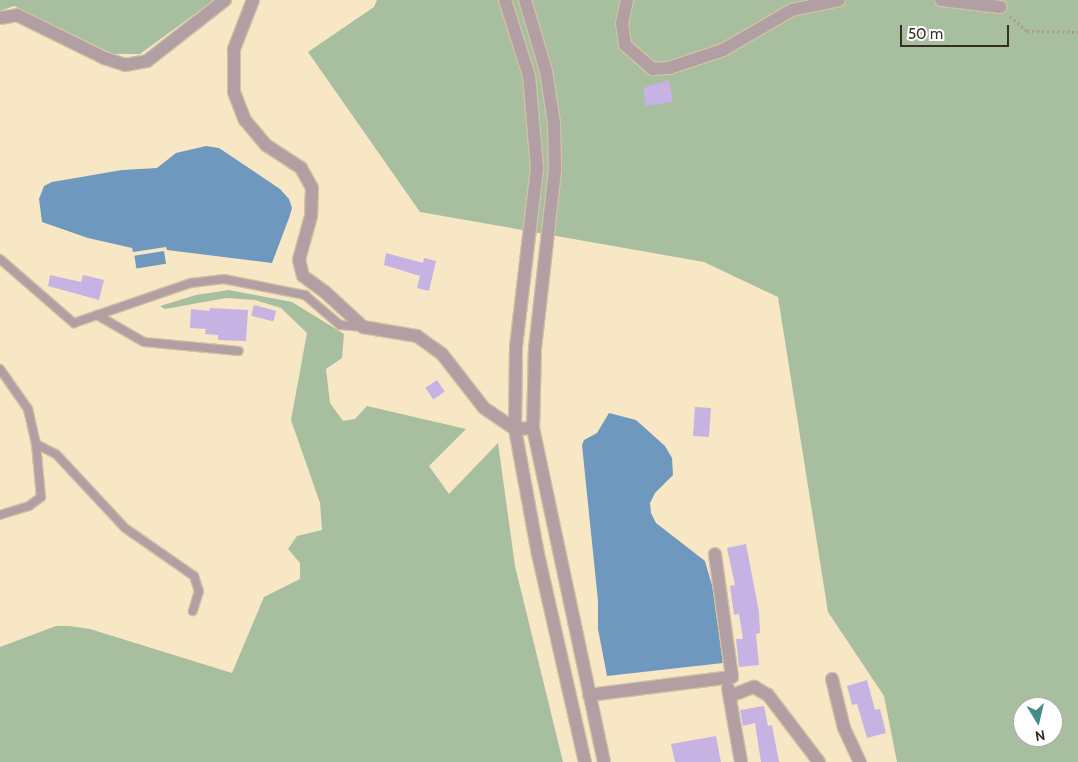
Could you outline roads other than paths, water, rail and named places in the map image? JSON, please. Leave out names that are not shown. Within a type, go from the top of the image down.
[{"type":"street","points":[[0,18],[18,15],[104,58],[125,64],[147,61],[225,0]]},
{"type":"street","points":[[253,0],[234,48],[234,92],[245,120],[266,145],[300,168],[312,188],[311,216],[298,260],[303,276],[326,292],[363,327],[417,336],[442,354],[484,408],[515,429],[533,428]]},
{"type":"street","points":[[505,0],[529,76],[537,168],[516,346],[515,429],[538,554],[585,762]]},
{"type":"street","points":[[524,0],[546,71],[554,123],[555,160],[551,226],[535,347],[533,428],[604,762]]},
{"type":"street","points":[[627,0],[622,23],[625,45],[652,70],[669,68],[723,50],[792,10],[839,0]]},
{"type":"street","points":[[941,0],[1001,7]]},
{"type":"street","points":[[589,695],[732,677],[715,554]]},
{"type":"street","points":[[717,679],[727,686],[730,696],[741,762]]},
{"type":"street","points":[[832,679],[844,728],[860,762]]},
{"type":"street","points":[[730,696],[754,687],[768,695],[819,762]]},
{"type":"lane","points":[[0,259],[74,323],[191,284],[224,279],[305,295],[340,325],[363,327]]},
{"type":"lane","points":[[97,315],[144,342],[239,351]]},
{"type":"lane","points":[[0,368],[28,409],[36,444],[41,497],[29,506],[0,515]]},
{"type":"lane","points":[[36,444],[56,454],[125,528],[194,576],[199,591],[192,611]]},
{"type":"water","points":[[206,146],[219,148],[280,189],[289,199],[292,208],[272,263],[167,250],[166,247],[133,252],[132,248],[88,238],[42,222],[39,199],[44,186],[52,182],[122,170],[157,168],[176,153]]},
{"type":"water","points":[[164,251],[166,264],[136,269],[134,256]]},
{"type":"water","points":[[609,413],[636,420],[665,446],[672,458],[673,475],[655,493],[650,503],[651,513],[656,523],[705,561],[713,589],[723,663],[607,676],[598,629],[598,601],[582,445],[584,440],[597,433]]}]
